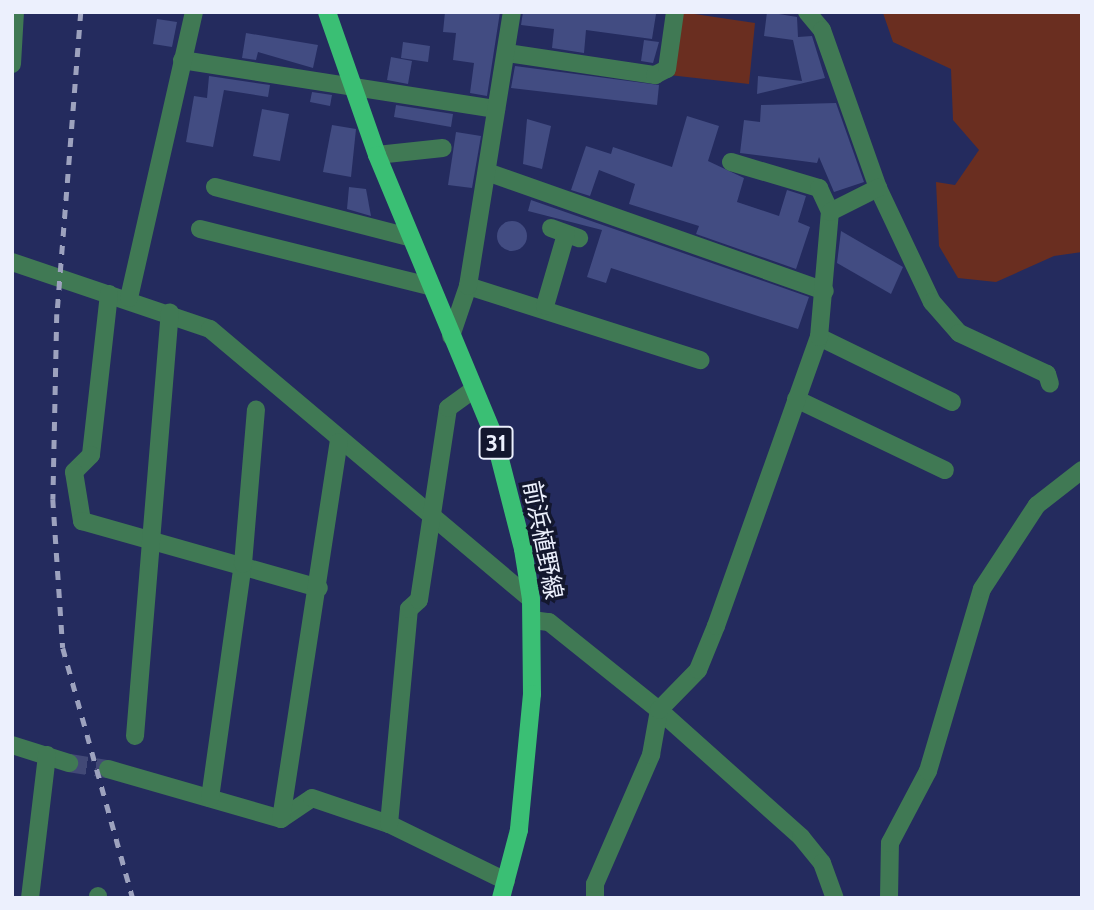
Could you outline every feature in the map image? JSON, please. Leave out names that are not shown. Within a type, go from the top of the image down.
[{"type":"main road","name":"前浜植野線","points":[[327,12],[351,88],[429,286],[474,389],[509,485],[531,599],[532,620],[527,768],[503,889]]},
{"type":"street","points":[[12,64],[15,12]]},
{"type":"street","points":[[129,298],[194,12]]},
{"type":"street","points":[[451,335],[468,286],[512,12]]},
{"type":"street","points":[[507,53],[655,75],[667,69],[675,12]]},
{"type":"street","points":[[807,12],[822,30],[878,188],[932,302],[959,333],[1047,374],[1050,384]]},
{"type":"street","points":[[182,60],[496,109]]},
{"type":"street","points":[[377,155],[443,148]]},
{"type":"street","points":[[595,898],[595,884],[651,755],[659,710],[698,670],[819,337],[830,212],[819,188],[731,162]]},
{"type":"street","points":[[486,172],[825,291]]},
{"type":"street","points":[[215,187],[409,237]]},
{"type":"street","points":[[830,212],[878,188]]},
{"type":"street","points":[[200,229],[429,286]]},
{"type":"street","points":[[545,306],[565,233]]},
{"type":"street","points":[[12,262],[129,298],[210,329],[339,442],[430,513],[531,599]]},
{"type":"street","points":[[468,286],[545,306],[700,360]]},
{"type":"street","points":[[109,294],[91,455],[74,472],[82,521],[318,587]]},
{"type":"street","points":[[135,736],[155,540],[170,312]]},
{"type":"street","points":[[819,337],[952,402]]},
{"type":"street","points":[[389,824],[409,609],[419,600],[430,513],[448,408],[474,389]]},
{"type":"street","points":[[796,399],[945,470]]},
{"type":"street","points":[[210,798],[243,564],[256,410]]},
{"type":"street","points":[[281,819],[339,442]]},
{"type":"street","points":[[889,898],[890,843],[928,771],[982,589],[1037,505],[1082,470]]},
{"type":"street","points":[[532,620],[549,622],[659,710],[801,836],[822,863],[835,898]]},
{"type":"street","points":[[12,745],[69,762]]},
{"type":"street","points":[[30,898],[47,755]]},
{"type":"street","points":[[108,769],[281,819]]},
{"type":"street","points":[[281,819],[312,798],[389,824],[503,889]]},
{"type":"shaded area","points":[[681,12],[755,23],[749,84],[669,75]]},
{"type":"shaded area","points":[[828,12],[1082,12],[1082,252],[1054,256],[996,282],[958,278],[939,246],[936,182],[955,185],[979,150],[953,120],[951,69],[893,42],[883,13]]},
{"type":"building","points":[[445,12],[500,12],[487,96],[470,93],[474,63],[453,60],[456,33],[443,32]]},
{"type":"building","points":[[523,12],[656,14],[652,39],[586,30],[584,53],[552,48],[554,29],[521,25]]},
{"type":"building","points":[[767,12],[797,17],[798,37],[812,36],[825,78],[757,94],[758,76],[802,81],[793,40],[764,36]]},
{"type":"building","points":[[157,19],[177,22],[172,47],[153,44]]},
{"type":"building","points":[[246,33],[318,45],[313,68],[258,52],[256,60],[242,58]]},
{"type":"building","points":[[644,40],[659,42],[653,63],[641,61]]},
{"type":"building","points":[[403,42],[430,46],[428,62],[401,58]]},
{"type":"building","points":[[391,57],[412,61],[408,84],[387,80]]},
{"type":"building","points":[[515,66],[659,85],[657,105],[511,88]]},
{"type":"building","points":[[209,76],[270,85],[268,97],[224,90],[213,147],[186,142],[194,96],[207,98]]},
{"type":"building","points":[[312,92],[332,95],[330,106],[310,102]]},
{"type":"building","points":[[836,103],[864,182],[834,192],[819,157],[817,163],[740,153],[744,120],[760,122],[761,105]]},
{"type":"building","points":[[396,105],[453,114],[451,127],[394,117]]},
{"type":"building","points":[[262,109],[289,114],[280,161],[253,156]]},
{"type":"building","points":[[687,116],[719,126],[708,161],[744,178],[737,202],[779,216],[787,190],[806,196],[798,222],[810,227],[796,269],[696,234],[699,226],[629,204],[635,184],[599,170],[590,196],[571,190],[586,146],[611,154],[613,147],[672,167]]},
{"type":"building","points":[[527,119],[551,126],[542,169],[523,164]]},
{"type":"building","points":[[332,125],[356,129],[351,177],[323,172]]},
{"type":"building","points":[[456,132],[481,136],[472,188],[448,185]]},
{"type":"building","points":[[349,187],[366,189],[371,216],[347,209]]},
{"type":"building","points":[[531,200],[809,297],[798,329],[611,268],[606,283],[587,277],[602,230],[528,211]]},
{"type":"building","points":[[512,221],[518,222],[526,230],[526,242],[518,250],[512,251],[506,250],[498,242],[497,236],[498,230],[506,222]]},
{"type":"building","points":[[841,231],[903,267],[891,294],[837,263]]},
{"type":"tunnel","points":[[69,763],[108,769]]},
{"type":"railway","points":[[81,12],[57,314],[53,499],[63,648],[133,898]]}]
